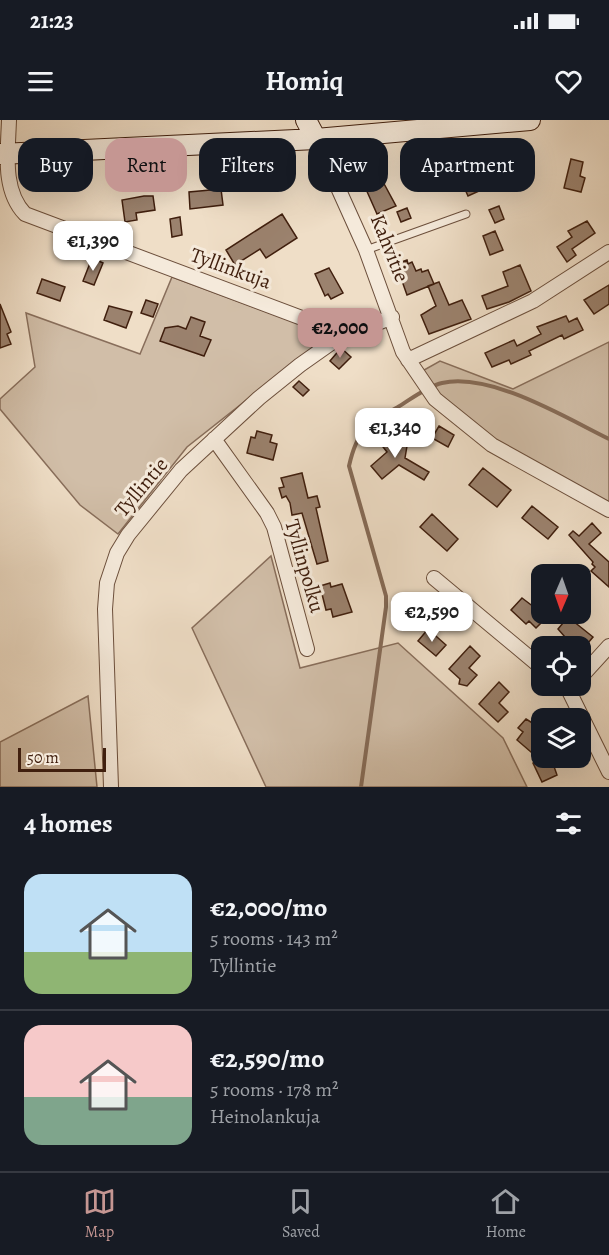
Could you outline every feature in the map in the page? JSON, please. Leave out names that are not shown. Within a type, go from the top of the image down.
[{"type":"street","name":"Tyllinkuja","points":[[9,120],[4,154],[13,198],[25,214],[347,335]]},
{"type":"street","name":"Kahvitie","points":[[306,120],[315,138]]},
{"type":"street","points":[[327,138],[530,120]]},
{"type":"street","points":[[4,154],[308,139]]},
{"type":"street","name":"Kahvitie","points":[[340,192],[392,317],[403,363],[422,381],[435,399],[492,446],[609,510]]},
{"type":"street","points":[[403,363],[533,301],[609,252]]},
{"type":"street","name":"Tyllintie","points":[[111,787],[107,583],[114,559],[128,535],[181,470],[300,364],[347,335],[392,317]]},
{"type":"street","name":"Tyllinpolku","points":[[214,439],[267,513],[274,527],[307,649]]},
{"type":"street","points":[[434,578],[531,659]]},
{"type":"street","points":[[591,666],[609,646]]},
{"type":"street","points":[[572,696],[609,772]]},
{"type":"lane","points":[[366,250],[466,214]]},
{"type":"shaded area","points":[[172,277],[329,335],[187,447],[118,534],[80,505],[0,409],[0,399],[35,367],[26,313],[140,354]]},
{"type":"shaded area","points":[[609,342],[609,510],[492,445],[417,374],[440,361],[513,389]]},
{"type":"shaded area","points":[[271,556],[300,668],[398,643],[503,738],[527,787],[266,787],[192,628]]},
{"type":"shaded area","points":[[88,696],[97,787],[0,787],[0,742]]},
{"type":"building","points":[[571,159],[583,162],[580,176],[585,178],[581,192],[564,188]]},
{"type":"building","points":[[388,191],[396,206],[377,214],[367,192]]},
{"type":"building","points":[[189,192],[221,192],[223,205],[190,209]]},
{"type":"building","points":[[153,196],[155,210],[136,213],[137,220],[125,222],[122,200]]},
{"type":"building","points":[[499,206],[504,219],[495,223],[489,210]]},
{"type":"building","points":[[407,208],[411,218],[401,222],[397,212]]},
{"type":"building","points":[[282,214],[297,238],[266,258],[260,249],[235,265],[226,250]]},
{"type":"building","points":[[180,217],[182,235],[172,237],[170,219]]},
{"type":"building","points":[[587,221],[595,233],[572,249],[576,255],[567,262],[557,247],[572,237],[568,231]]},
{"type":"building","points":[[495,231],[503,250],[490,255],[483,236]]},
{"type":"building","points":[[92,258],[103,263],[94,285],[83,281]]},
{"type":"building","points":[[407,260],[408,264],[412,262],[416,271],[428,270],[434,284],[407,295],[396,264]]},
{"type":"building","points":[[520,265],[531,291],[509,302],[487,309],[482,296],[508,286],[503,272]]},
{"type":"building","points":[[329,268],[343,293],[331,299],[328,294],[325,296],[315,274]]},
{"type":"building","points":[[42,279],[65,287],[60,301],[37,293]]},
{"type":"building","points":[[439,282],[449,305],[462,300],[471,319],[429,334],[421,315],[436,306],[428,286]]},
{"type":"building","points":[[609,285],[609,304],[594,314],[584,300]]},
{"type":"building","points":[[146,300],[158,304],[153,317],[141,313]]},
{"type":"building","points":[[0,304],[11,332],[7,334],[11,344],[0,348]]},
{"type":"building","points":[[109,306],[132,312],[126,328],[104,320]]},
{"type":"building","points":[[566,316],[569,322],[577,318],[583,330],[564,339],[562,335],[529,351],[531,355],[511,364],[509,360],[492,367],[485,353],[514,340],[517,346],[541,334],[537,327]]},
{"type":"building","points":[[191,317],[205,322],[200,336],[211,340],[204,356],[160,341],[165,328],[178,326],[186,329]]},
{"type":"building","points":[[341,348],[351,357],[339,369],[330,361]]},
{"type":"building","points":[[299,381],[309,390],[303,396],[293,387]]},
{"type":"building","points":[[439,426],[454,435],[448,447],[432,438]]},
{"type":"building","points":[[257,431],[272,435],[270,442],[277,444],[273,460],[247,453],[251,437],[255,438]]},
{"type":"building","points":[[385,431],[396,445],[407,446],[405,458],[429,472],[424,480],[399,465],[382,479],[371,466],[387,452],[376,438]]},
{"type":"building","points":[[483,468],[511,490],[497,507],[469,485]]},
{"type":"building","points":[[302,473],[308,498],[317,496],[320,507],[316,508],[328,561],[317,564],[302,513],[292,515],[290,503],[286,496],[282,498],[279,488],[284,487],[281,478]]},
{"type":"building","points":[[532,506],[558,527],[548,539],[522,518]]},
{"type":"building","points":[[432,514],[458,539],[447,551],[420,527]]},
{"type":"building","points":[[592,523],[601,533],[589,544],[609,562],[609,587],[591,571],[595,567],[593,562],[569,535],[573,531],[579,536]]},
{"type":"building","points":[[330,583],[331,587],[342,584],[352,612],[333,617],[331,609],[326,610],[320,586]]},
{"type":"building","points":[[522,598],[531,605],[531,623],[529,621],[526,624],[511,610]]},
{"type":"building","points":[[562,624],[577,624],[593,637],[591,639],[591,636],[564,636],[558,629]]},
{"type":"building","points":[[428,629],[446,645],[436,656],[418,641]]},
{"type":"building","points":[[470,646],[480,656],[469,668],[477,675],[467,686],[459,684],[460,679],[449,669]]},
{"type":"building","points":[[499,682],[509,692],[499,703],[508,712],[498,722],[479,704]]},
{"type":"building","points":[[526,719],[531,722],[531,752],[517,740],[523,732],[518,728]]},
{"type":"building","points":[[535,768],[555,768],[557,775],[542,782]]},
{"type":"waterway","points":[[361,787],[386,596],[349,466],[360,436],[378,418],[425,390],[442,383],[461,381],[483,384],[528,399],[609,439]]}]
